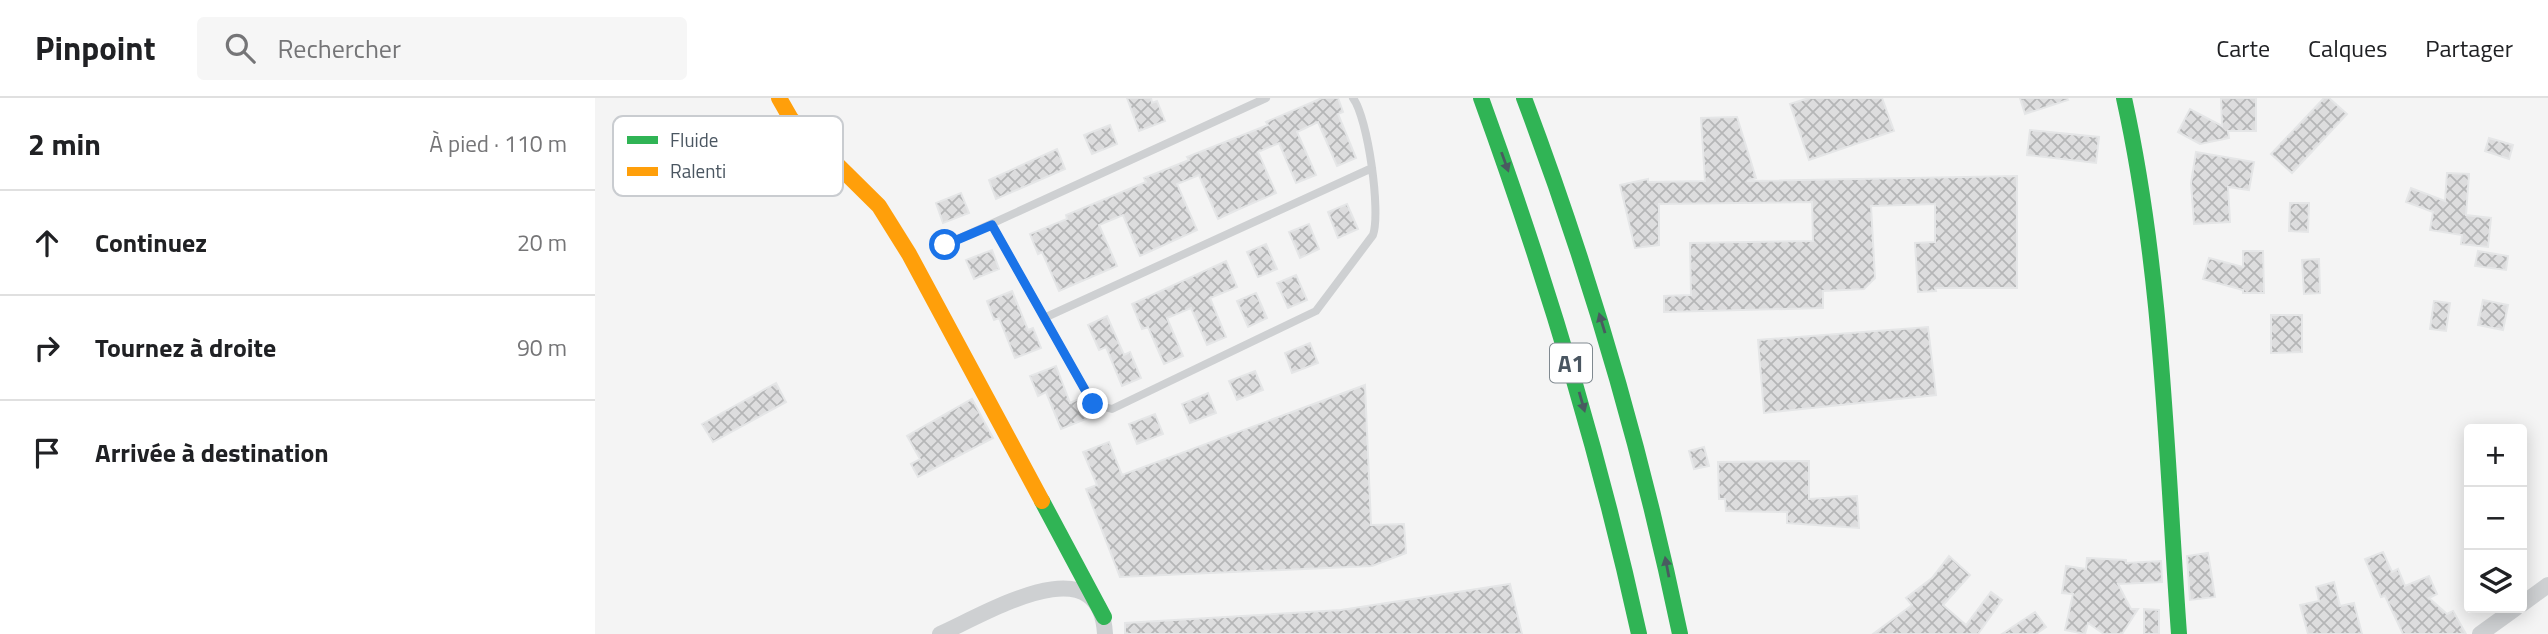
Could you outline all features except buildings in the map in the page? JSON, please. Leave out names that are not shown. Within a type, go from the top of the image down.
[{"type":"main road","points":[[779,98],[789,116]]},
{"type":"main road","name":"A1","points":[[1481,98],[1534,241],[1581,396],[1620,541],[1639,634]]},
{"type":"main road","name":"A1","points":[[1524,98],[1574,235],[1628,412],[1663,548],[1680,634]]},
{"type":"main road","points":[[2124,98],[2153,249],[2179,634]]},
{"type":"main road","points":[[843,170],[879,206],[909,254],[1104,617]]},
{"type":"street","points":[[2527,600],[2548,585]]},
{"type":"street","points":[[940,634],[1046,587],[1077,588],[1092,597],[1104,617],[1105,634]]},
{"type":"street","points":[[2480,634],[2509,613]]},
{"type":"lane","points":[[945,245],[1266,98]]},
{"type":"lane","points":[[992,225],[1093,404],[1112,409],[1316,312],[1373,235],[1377,214],[1372,168],[1355,100],[1368,98]]},
{"type":"lane","points":[[1044,318],[1372,168]]},
{"type":"traffic: fast","points":[[1481,98],[1569,363],[1639,634]]},
{"type":"traffic: fast","points":[[1524,98],[1571,230],[1613,363],[1649,498],[1680,634]]},
{"type":"traffic: fast","points":[[2124,98],[2137,164],[2155,298],[2179,634]]},
{"type":"traffic: fast","points":[[1042,501],[1104,617]]},
{"type":"traffic: slow","points":[[779,98],[789,116]]},
{"type":"traffic: slow","points":[[843,170],[879,206],[909,254],[1042,501]]},
{"type":"route","points":[[945,245],[992,225],[1093,404]]}]
